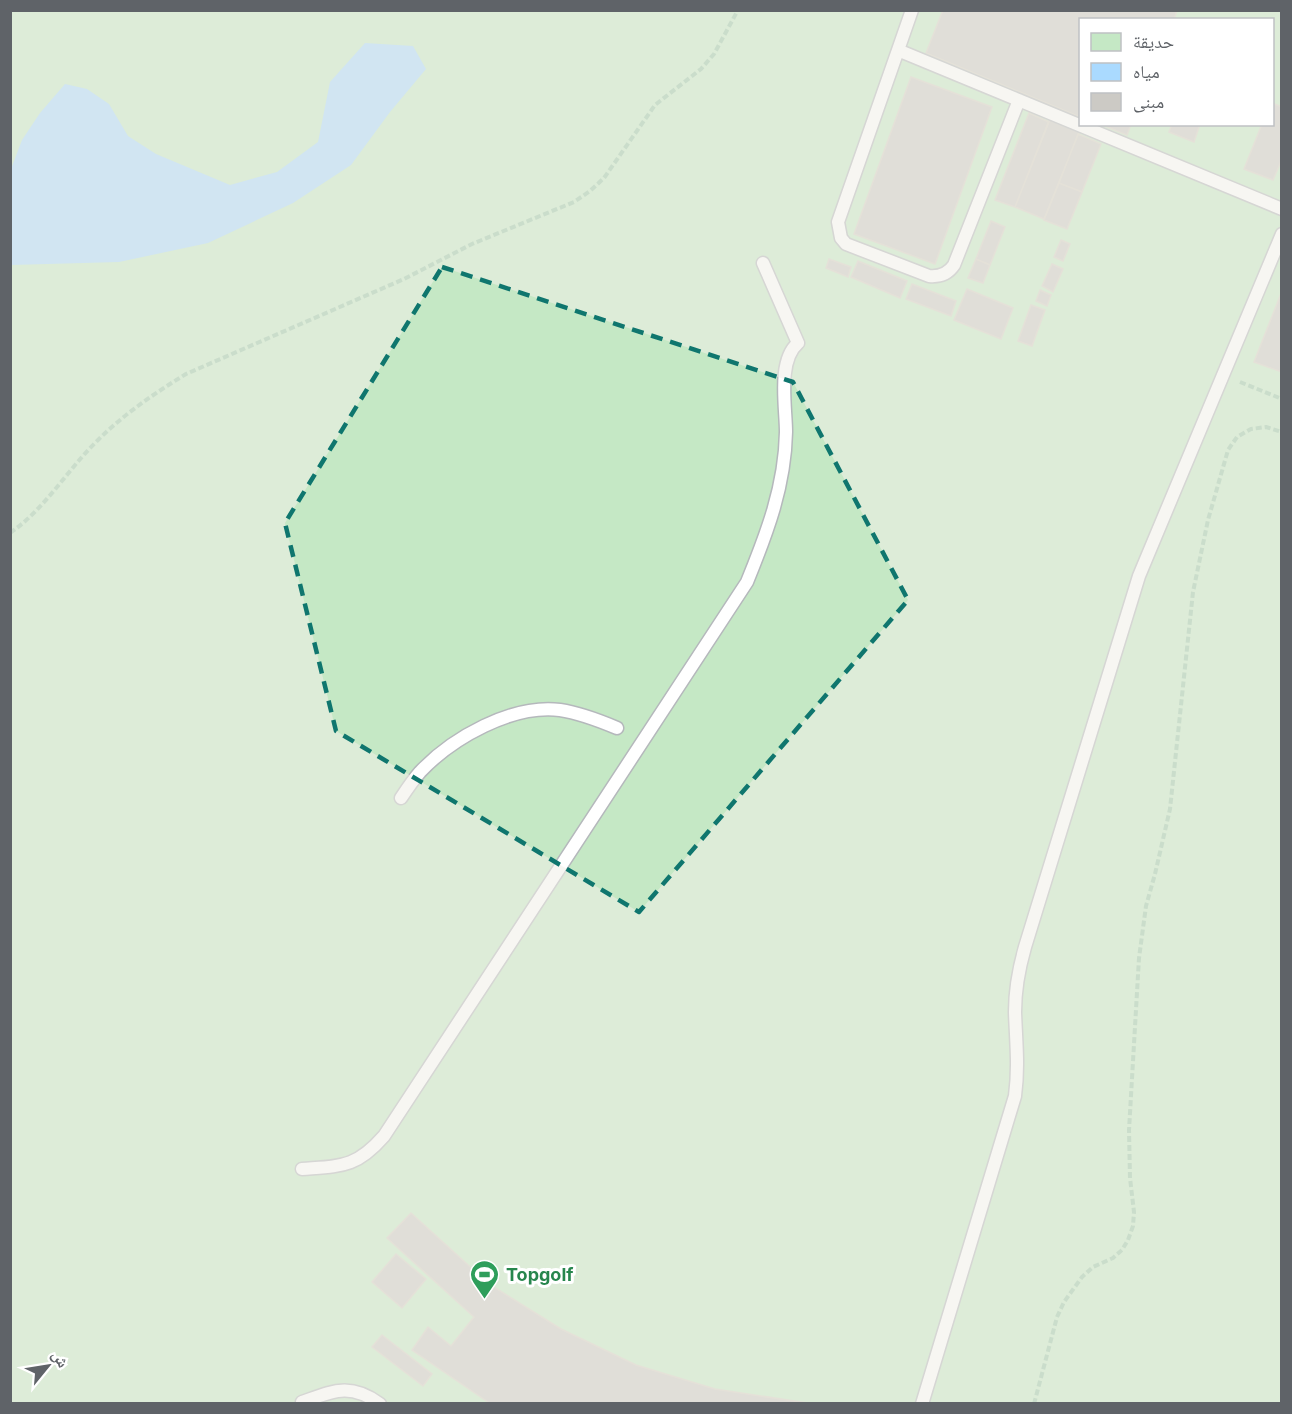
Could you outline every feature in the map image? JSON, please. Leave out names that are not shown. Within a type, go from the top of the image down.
[{"type":"lane","points":[[912,10],[900,51],[838,222],[841,237],[846,244],[929,276],[937,277],[950,270],[954,265],[1019,100]]},
{"type":"lane","points":[[900,51],[1079,125]]},
{"type":"lane","points":[[1081,126],[1281,209]]},
{"type":"lane","points":[[922,1404],[1015,1096],[1018,1054],[1016,990],[1024,947],[1139,576],[1281,234]]},
{"type":"lane","points":[[302,1169],[345,1166],[362,1157],[384,1136],[747,582],[765,538],[780,488],[785,447],[785,372],[792,349],[798,343],[763,263]]},
{"type":"lane","points":[[401,798],[419,773],[442,752],[468,734],[497,721],[528,712],[558,710],[587,716],[617,728]]},
{"type":"lane","points":[[302,1402],[342,1389],[364,1393],[380,1404]]},
{"type":"path","points":[[10,533],[46,502],[98,440],[127,414],[159,391],[215,361],[404,279],[472,244],[574,202],[590,191],[604,178],[656,105],[701,69],[714,54],[738,10]]},
{"type":"path","points":[[1223,375],[1281,399]]},
{"type":"path","points":[[1034,1404],[1057,1317],[1064,1302],[1082,1277],[1093,1267],[1113,1258],[1122,1250],[1132,1226],[1134,1212],[1130,1178],[1130,1130],[1139,958],[1146,906],[1170,809],[1195,583],[1208,520],[1228,450],[1237,437],[1251,429],[1266,427],[1281,432]]},
{"type":"highlighted area","points":[[442,267],[793,382],[908,600],[639,912],[336,731],[285,523]]},
{"type":"green space","points":[[10,11],[1281,11],[1281,1403],[11,1403]]},
{"type":"water","points":[[365,43],[413,46],[426,69],[390,112],[351,165],[293,203],[208,243],[119,262],[11,265],[11,169],[22,140],[40,113],[65,84],[87,89],[109,104],[128,136],[156,154],[230,185],[277,172],[318,142],[330,82]]},
{"type":"building","points":[[943,10],[1177,10],[1175,18],[1079,18],[1079,117],[926,53]]},
{"type":"building","points":[[911,77],[992,107],[935,264],[854,234]]},
{"type":"building","points":[[1274,104],[1282,107],[1282,159],[1273,180],[1244,169],[1261,126],[1274,126]]},
{"type":"building","points":[[1029,113],[1049,122],[1015,207],[995,200]]},
{"type":"building","points":[[1050,118],[1080,130],[1044,219],[1015,207]]},
{"type":"building","points":[[1105,126],[1130,126],[1127,135]]},
{"type":"building","points":[[1171,126],[1199,126],[1194,142],[1169,132]]},
{"type":"building","points":[[1078,134],[1101,144],[1082,192],[1059,183]]},
{"type":"building","points":[[1059,183],[1082,192],[1067,229],[1044,220]]},
{"type":"building","points":[[991,221],[1005,227],[990,265],[976,259]]},
{"type":"building","points":[[1061,240],[1070,244],[1063,261],[1054,257]]},
{"type":"building","points":[[829,259],[851,267],[848,277],[826,268]]},
{"type":"building","points":[[976,259],[990,265],[983,283],[968,278]]},
{"type":"building","points":[[858,261],[907,281],[900,298],[851,277]]},
{"type":"building","points":[[1052,264],[1063,269],[1053,292],[1042,286]]},
{"type":"building","points":[[912,284],[956,301],[951,316],[906,299]]},
{"type":"building","points":[[967,289],[1013,308],[1001,339],[954,320]]},
{"type":"building","points":[[1040,290],[1051,295],[1047,306],[1036,301]]},
{"type":"building","points":[[1282,291],[1282,372],[1254,362]]},
{"type":"building","points":[[1031,305],[1045,310],[1032,346],[1018,341]]},
{"type":"building","name":"Topgolf","points":[[411,1213],[489,1284],[561,1329],[636,1365],[715,1389],[814,1404],[491,1404],[412,1350],[428,1327],[451,1346],[474,1317],[387,1238]]},
{"type":"building","points":[[396,1254],[426,1279],[402,1308],[372,1282]]},
{"type":"building","points":[[382,1335],[432,1374],[423,1386],[372,1347]]},
{"type":"place","name":"Topgolf","points":[[485,1300]]}]
